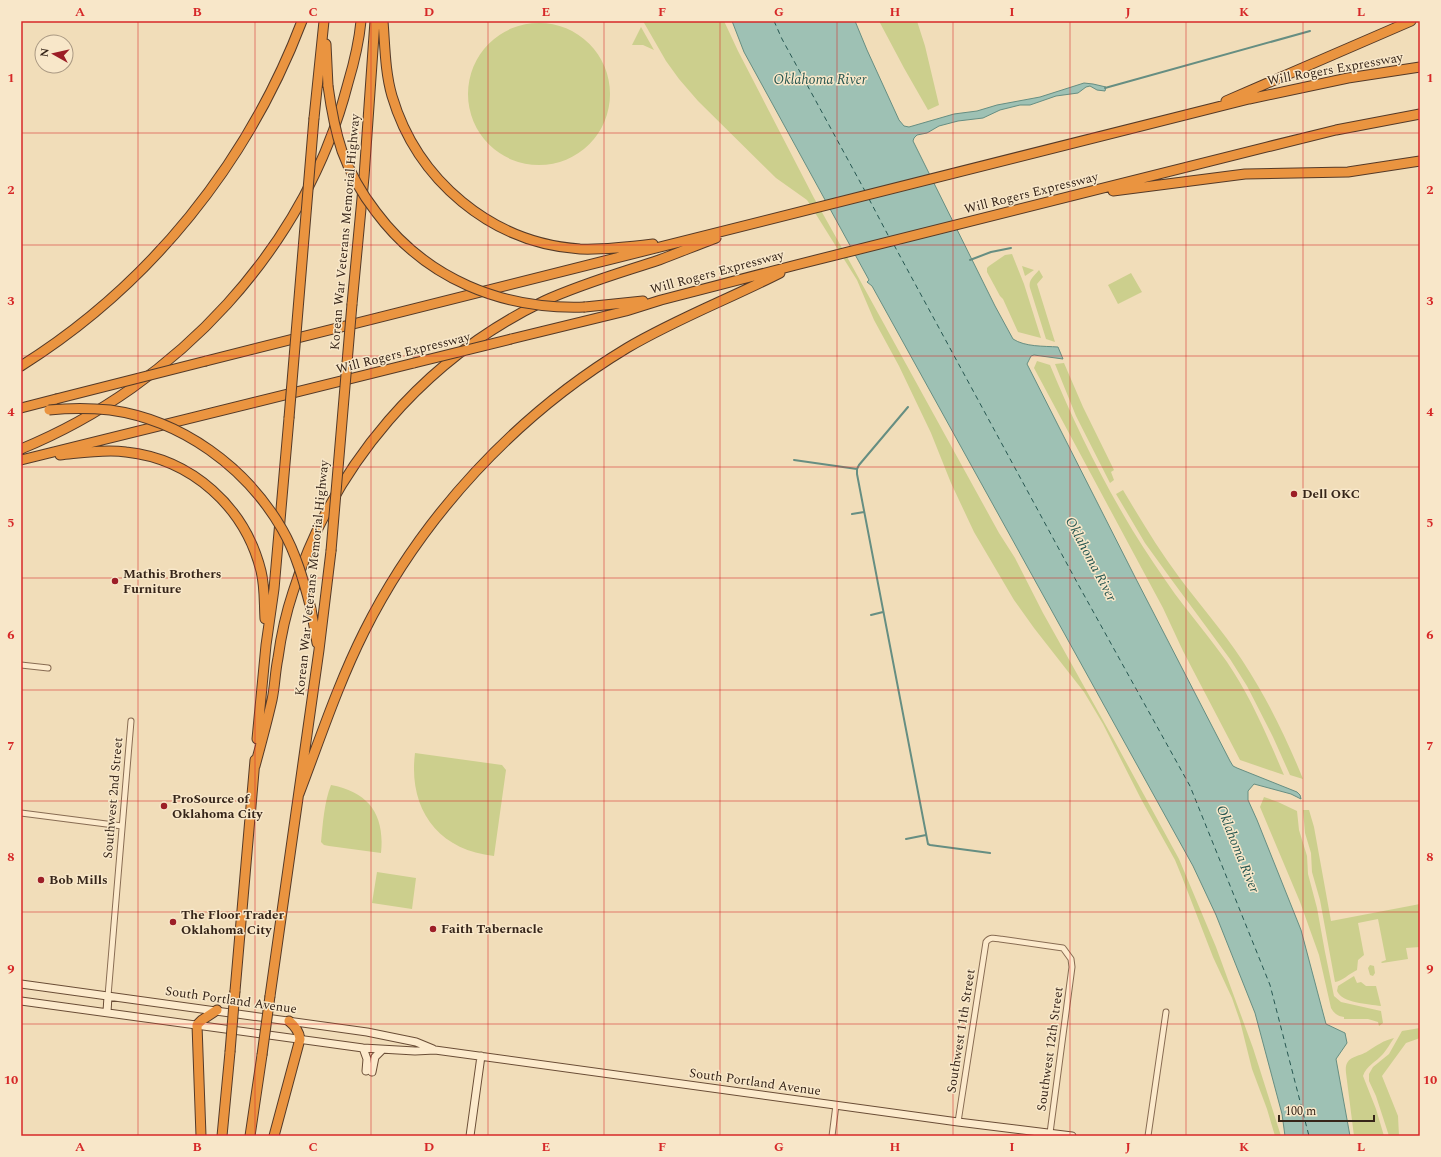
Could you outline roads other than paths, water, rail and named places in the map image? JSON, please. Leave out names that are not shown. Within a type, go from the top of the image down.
[{"type":"highway","points":[[21,366],[66,335],[114,296],[152,260],[188,219],[220,176],[252,127],[282,69],[302,21]]},
{"type":"highway","points":[[325,21],[328,86],[333,116],[342,152],[365,197],[394,234],[415,253],[441,272],[462,284],[492,296],[515,302],[542,306],[585,307],[661,300]]},
{"type":"highway","points":[[222,1136],[266,645],[274,581],[289,418],[314,118],[325,21]]},
{"type":"highway","points":[[21,449],[86,417],[137,384],[191,341],[218,314],[245,283],[271,248],[300,204],[334,132],[354,59],[361,21]]},
{"type":"highway","name":"Korean War Veterans Memorial Highway","points":[[250,1136],[319,650],[331,551],[352,304],[364,184],[375,21]]},
{"type":"highway","points":[[383,21],[387,73],[392,95],[404,128],[431,172],[455,196],[483,218],[512,232],[535,240],[562,247],[580,249],[603,249],[686,240]]},
{"type":"highway","points":[[1207,110],[1249,90],[1276,80],[1411,21]]},
{"type":"highway","name":"Will Rogers Expressway","points":[[21,408],[1207,110],[1315,84],[1420,67]]},
{"type":"highway","name":"Will Rogers Expressway","points":[[21,460],[626,311],[661,300],[796,265],[1330,132],[1420,114]]},
{"type":"highway","points":[[1076,196],[1223,177],[1263,173],[1348,172],[1420,161]]},
{"type":"highway","points":[[255,766],[272,699],[284,622],[304,560],[328,505],[349,472],[370,442],[407,399],[440,368],[504,323],[544,302],[588,283],[658,260],[753,224]]},
{"type":"highway","points":[[299,794],[338,688],[354,651],[372,616],[415,548],[441,512],[468,481],[492,456],[535,416],[560,395],[608,361],[683,318],[745,291],[796,265]]},
{"type":"highway","points":[[21,408],[49,410],[90,408],[111,410],[129,414],[172,429],[203,445],[232,467],[254,490],[271,511],[283,530],[303,579],[319,650]]},
{"type":"highway","points":[[34,456],[115,451],[137,453],[176,465],[197,477],[227,504],[241,523],[257,557],[264,588],[266,645]]},
{"type":"highway","points":[[201,1136],[197,1025],[217,1010]]},
{"type":"highway","points":[[274,1136],[300,1040],[299,1033],[295,1026],[289,1021]]},
{"type":"main road","name":"South Portland Avenue","points":[[21,984],[217,1010],[390,1036],[416,1042],[435,1050]]},
{"type":"main road","points":[[106,1012],[108,996]]},
{"type":"main road","name":"South Portland Avenue","points":[[21,1001],[363,1048],[414,1051],[435,1050],[836,1106],[1072,1136]]},
{"type":"main road","points":[[363,1048],[369,1071],[375,1057],[382,1050]]},
{"type":"main road","points":[[470,1136],[481,1056]]},
{"type":"street","points":[[21,665],[48,668]]},
{"type":"street","name":"Southwest 2nd Street","points":[[108,996],[131,721]]},
{"type":"street","points":[[21,813],[122,826]]},
{"type":"street","name":"Southwest 12th Street","points":[[986,942],[988,939],[992,938],[1063,948],[1071,959],[1072,967],[1050,1133]]},
{"type":"street","name":"Southwest 11th Street","points":[[958,1122],[986,942]]},
{"type":"street","points":[[1148,1136],[1166,1012]]},
{"type":"street","points":[[832,1136],[836,1106]]},
{"type":"water","name":"Oklahoma River","points":[[732,21],[855,21],[899,120],[904,126],[909,127],[954,114],[977,111],[997,105],[1040,97],[1084,83],[1106,87],[1105,91],[1097,90],[1090,86],[1078,93],[1056,96],[1030,105],[1020,105],[1000,110],[983,118],[958,121],[939,126],[927,133],[917,135],[913,141],[1013,339],[1029,345],[1058,347],[1063,359],[1034,355],[1031,356],[1027,364],[1230,761],[1233,766],[1237,768],[1297,792],[1300,795],[1301,799],[1291,794],[1254,784],[1248,791],[1248,800],[1301,930],[1326,1024],[1345,1033],[1347,1043],[1336,1059],[1350,1136],[1285,1136],[1282,1114],[1255,1013],[1216,915],[1193,866],[872,286],[867,282],[869,280],[744,52]]},
{"type":"waterway","points":[[1105,88],[1310,31]]},
{"type":"waterway","points":[[970,260],[991,252],[1011,248]]},
{"type":"waterway","points":[[908,407],[859,465],[857,474],[928,844],[990,853]]},
{"type":"waterway","points":[[794,460],[857,469]]},
{"type":"waterway","points":[[852,514],[864,512]]},
{"type":"waterway","points":[[871,615],[883,612]]},
{"type":"waterway","points":[[906,839],[926,835]]},
{"type":"place","name":"Dell OKC","points":[[1294,494]]},
{"type":"place","name":"Mathis Brothers Furniture","points":[[115,581]]},
{"type":"place","name":"ProSource of Oklahoma City","points":[[164,806]]},
{"type":"place","name":"Bob Mills","points":[[41,880]]},
{"type":"place","name":"The Floor Trader Oklahoma City","points":[[173,922]]},
{"type":"place","name":"Faith Tabernacle","points":[[433,929]]}]
